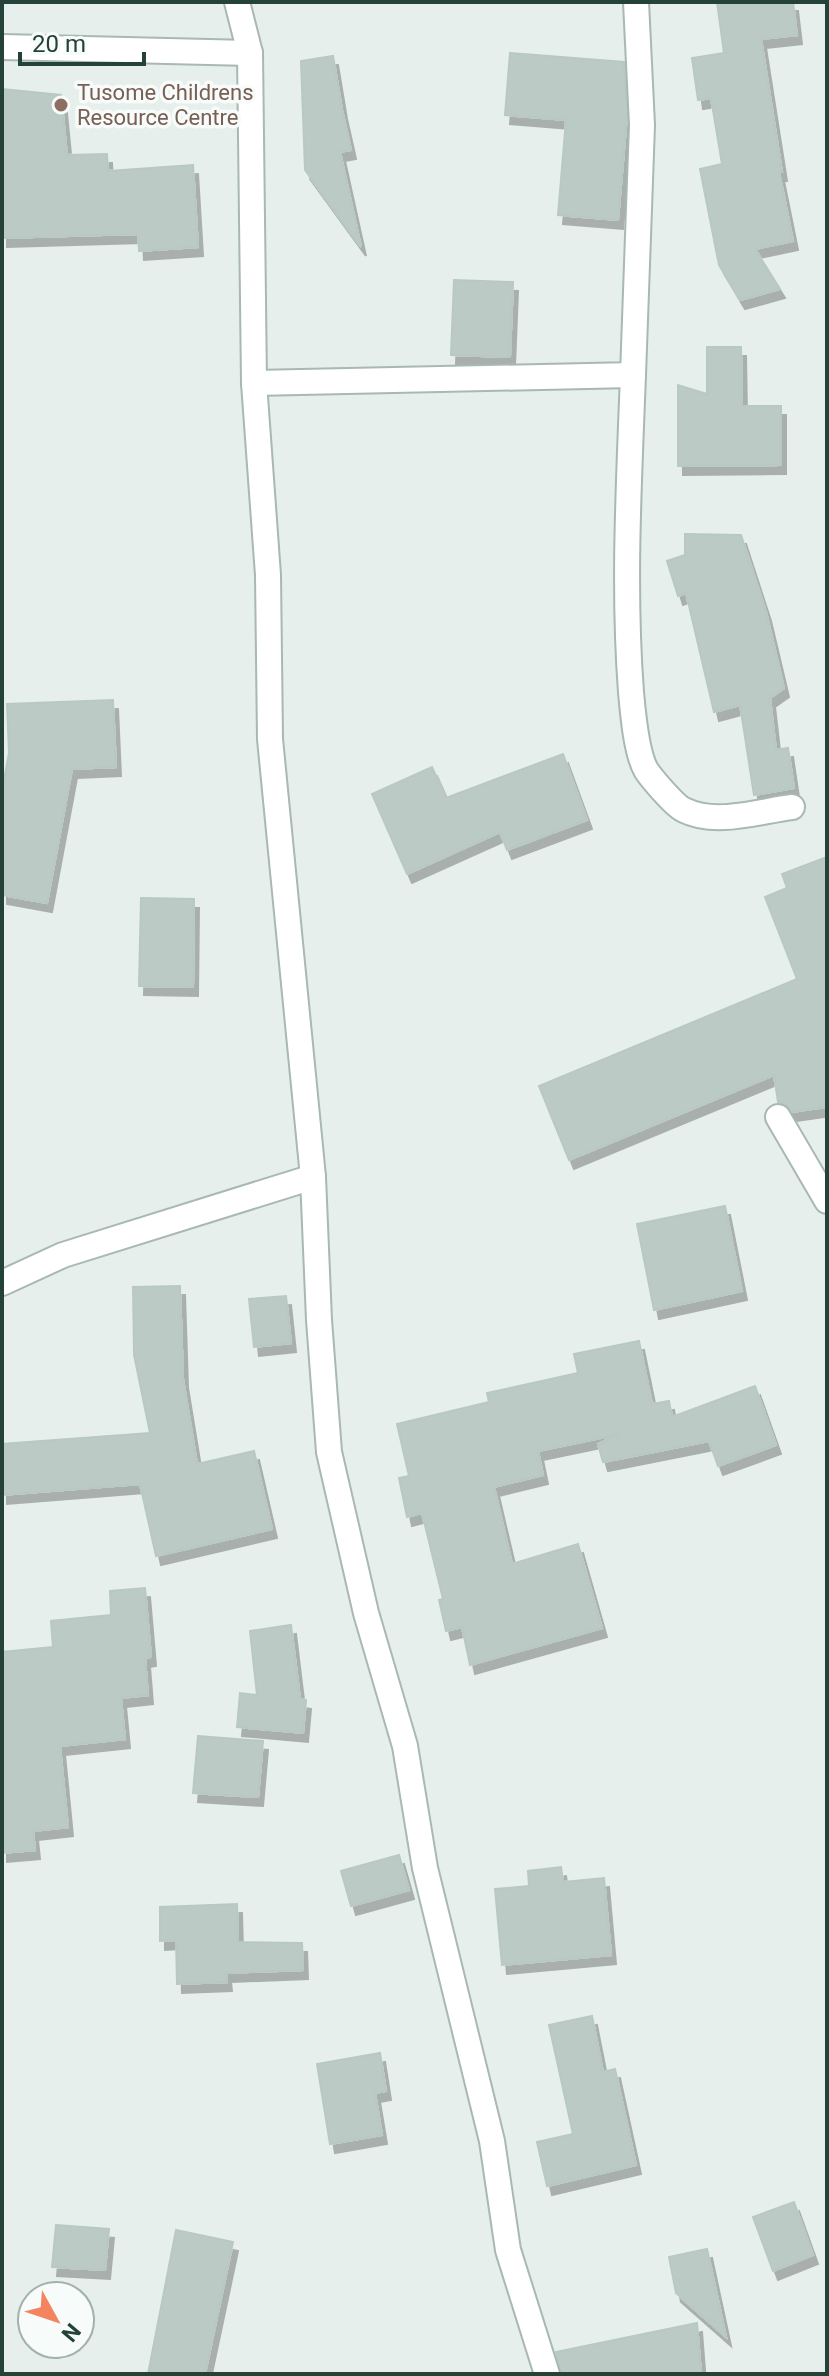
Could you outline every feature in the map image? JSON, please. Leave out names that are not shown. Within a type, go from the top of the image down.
[{"type":"street","points":[[237,2],[250,53],[254,383],[268,575],[270,739],[313,1177],[329,1452],[366,1613],[405,1746],[425,1868],[492,2141],[508,2250],[547,2374]]},
{"type":"street","points":[[636,2],[642,125],[627,543],[627,642],[634,728],[646,769],[680,809],[715,818],[792,807]]},
{"type":"street","points":[[2,47],[250,53]]},
{"type":"street","points":[[254,383],[633,375]]},
{"type":"street","points":[[778,1117],[827,1201]]},
{"type":"street","points":[[2,1283],[63,1255],[313,1177]]},
{"type":"building","points":[[717,2],[793,2],[797,35],[761,39],[782,172],[779,172],[793,241],[755,249],[780,289],[740,300],[719,265],[700,169],[722,164],[711,98],[698,100],[692,58],[724,53]]},
{"type":"building","points":[[510,53],[624,62],[627,116],[618,220],[558,215],[566,120],[505,115]]},
{"type":"building","points":[[333,56],[351,150],[340,152],[361,247],[305,170],[301,61]]},
{"type":"building","points":[[2,89],[61,95],[67,155],[107,154],[108,171],[193,165],[198,247],[139,251],[138,234],[2,238]]},
{"type":"building","points":[[454,280],[513,282],[510,357],[451,355]]},
{"type":"building","points":[[707,347],[741,347],[742,406],[781,406],[781,465],[678,466],[678,385],[707,394]]},
{"type":"building","points":[[685,534],[741,535],[766,612],[784,688],[770,698],[776,750],[788,748],[794,788],[754,795],[740,705],[714,712],[686,593],[678,596],[667,561],[685,555]]},
{"type":"building","points":[[113,700],[116,767],[72,769],[47,903],[2,895],[2,790],[9,753],[7,704]]},
{"type":"building","points":[[563,754],[587,820],[507,850],[500,832],[407,874],[372,794],[432,767],[446,798]]},
{"type":"building","points":[[827,857],[827,1107],[792,1112],[786,1104],[778,1102],[774,1075],[569,1160],[539,1086],[797,979],[765,897],[787,888],[782,874]]},
{"type":"building","points":[[141,898],[194,899],[193,987],[139,986]]},
{"type":"building","points":[[725,1206],[742,1291],[654,1310],[637,1224]]},
{"type":"building","points":[[180,1286],[183,1379],[197,1464],[254,1451],[272,1529],[156,1556],[140,1484],[2,1495],[2,1444],[150,1433],[134,1355],[133,1287]]},
{"type":"building","points":[[286,1296],[291,1343],[254,1347],[249,1299]]},
{"type":"building","points":[[639,1341],[652,1404],[669,1401],[672,1417],[755,1386],[776,1445],[718,1466],[709,1441],[603,1462],[598,1444],[620,1434],[538,1451],[543,1475],[494,1487],[512,1564],[578,1544],[602,1628],[470,1665],[462,1627],[446,1631],[439,1600],[443,1599],[422,1513],[407,1517],[399,1478],[409,1476],[397,1424],[489,1402],[487,1393],[578,1373],[574,1354]]},
{"type":"building","points":[[145,1588],[151,1657],[145,1658],[148,1695],[121,1698],[125,1739],[60,1746],[68,1827],[33,1831],[35,1850],[2,1853],[2,1652],[53,1647],[51,1621],[111,1615],[110,1591]]},
{"type":"building","points":[[291,1625],[300,1699],[306,1700],[303,1733],[237,1727],[240,1693],[257,1695],[250,1631]]},
{"type":"building","points":[[198,1736],[263,1741],[258,1797],[193,1793]]},
{"type":"building","points":[[399,1855],[409,1890],[351,1906],[341,1871]]},
{"type":"building","points":[[561,1867],[563,1882],[604,1878],[611,1955],[502,1965],[495,1889],[529,1886],[528,1871]]},
{"type":"building","points":[[237,1904],[238,1942],[302,1943],[303,1970],[226,1973],[227,1982],[177,1984],[176,1940],[160,1941],[160,1907]]},
{"type":"building","points":[[592,2016],[603,2072],[615,2069],[636,2165],[547,2186],[537,2142],[573,2134],[549,2025]]},
{"type":"building","points":[[380,2053],[386,2091],[375,2093],[382,2135],[330,2144],[317,2064]]},
{"type":"building","points":[[794,2202],[813,2255],[773,2271],[753,2217]]},
{"type":"building","points":[[56,2225],[109,2229],[105,2270],[52,2267]]},
{"type":"building","points":[[176,2230],[233,2242],[205,2374],[148,2374]]},
{"type":"building","points":[[707,2249],[726,2337],[676,2293],[669,2257]]},
{"type":"building","points":[[697,2323],[701,2374],[562,2374],[556,2352]]},
{"type":"place","name":"Tusome Childrens Resource Centre","points":[[61,105]]}]
